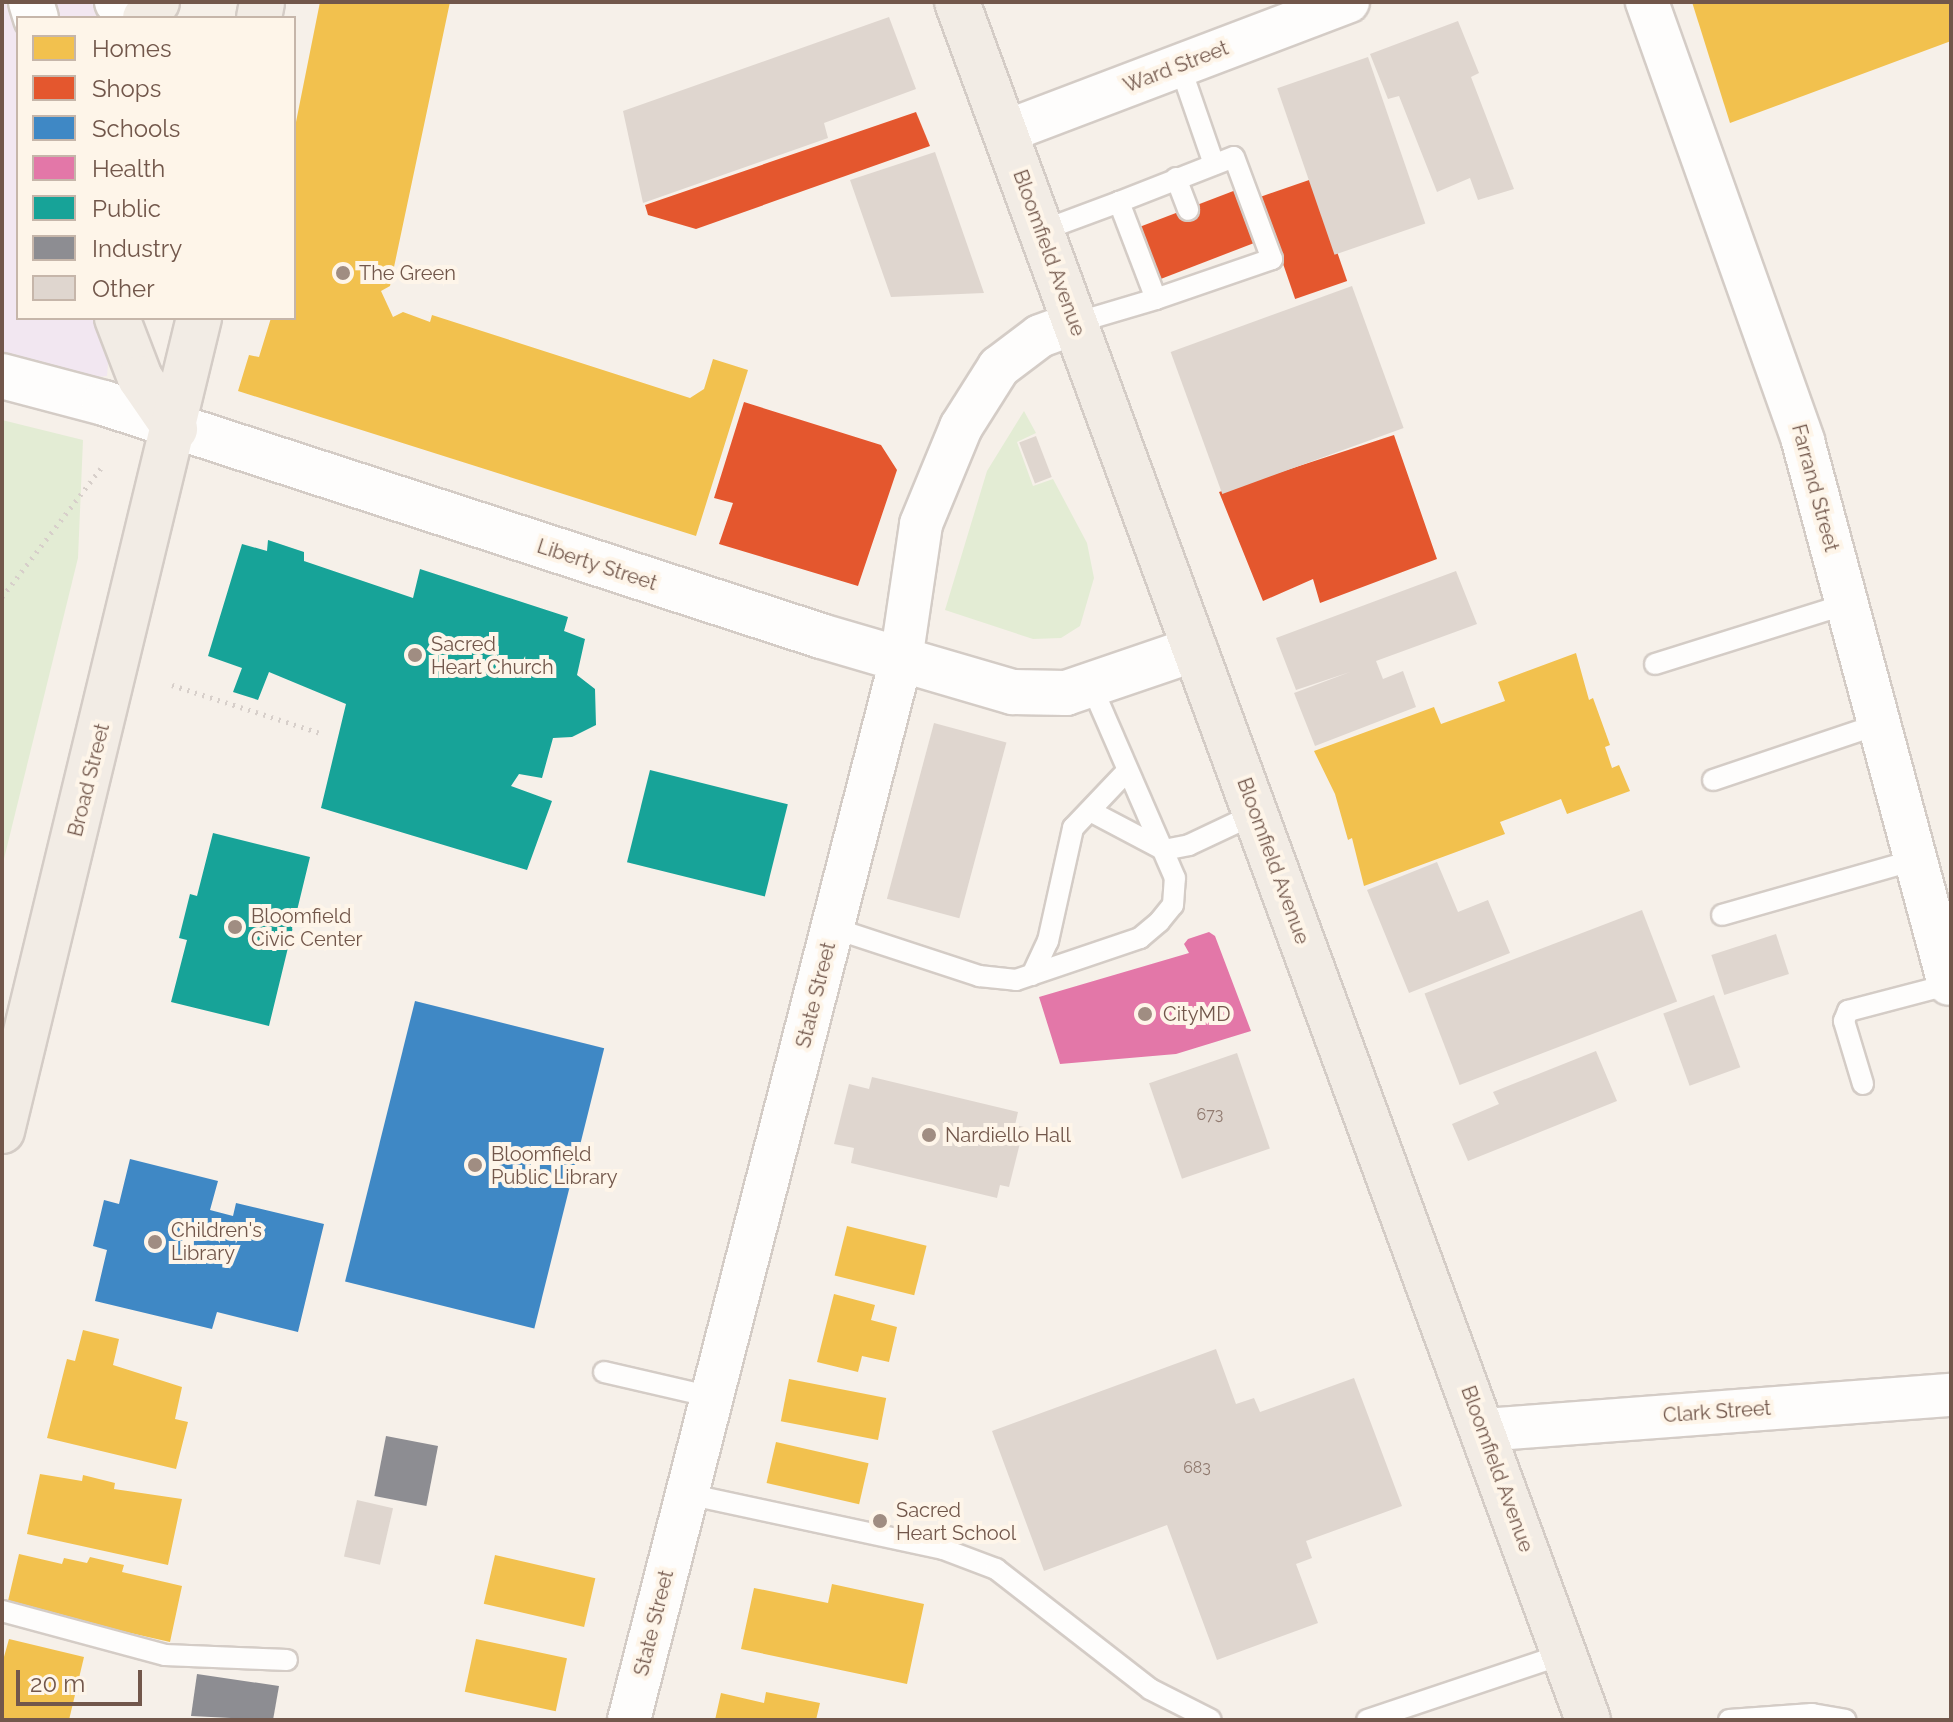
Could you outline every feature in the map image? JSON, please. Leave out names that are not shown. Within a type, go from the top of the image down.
[{"type":"main road","name":"Bloomfield Avenue","points":[[957,2],[1588,1720]]},
{"type":"main road","points":[[118,320],[140,378],[175,429]]},
{"type":"main road","name":"Broad Street","points":[[2,1131],[175,429],[199,320]]},
{"type":"street","points":[[117,2],[135,16]]},
{"type":"street","name":"Ward Street","points":[[1005,132],[1348,2]]},
{"type":"street","name":"Farrand Street","points":[[1647,2],[1795,415],[1915,860],[1939,906],[1950,984]]},
{"type":"street","name":"State Street","points":[[629,1720],[901,660],[921,524],[961,427],[979,394],[1016,350],[1075,323]]},
{"type":"street","name":"Liberty Street","points":[[2,376],[901,660],[1032,695],[1091,685],[1195,649]]},
{"type":"street","name":"Clark Street","points":[[1483,1430],[1951,1395]]},
{"type":"lane","points":[[1180,66],[1214,164]]},
{"type":"lane","points":[[1041,231],[1234,157],[1272,259],[1209,271],[1156,299],[1075,323]]},
{"type":"lane","points":[[1176,178],[1188,210]]},
{"type":"lane","points":[[1119,202],[1156,299]]},
{"type":"lane","points":[[1655,664],[1846,604]]},
{"type":"lane","points":[[833,928],[979,976],[1016,980],[1140,938],[1159,922],[1173,905],[1176,892],[1164,850],[1091,685]]},
{"type":"lane","points":[[1713,780],[1879,724]]},
{"type":"lane","points":[[1032,975],[1053,923],[1073,828],[1127,771]]},
{"type":"lane","points":[[1090,811],[1164,850],[1189,845],[1255,814]]},
{"type":"lane","points":[[1722,915],[1915,860]]},
{"type":"lane","points":[[1863,1084],[1844,1021],[1848,1011],[1950,984]]},
{"type":"lane","points":[[604,1372],[712,1397]]},
{"type":"lane","points":[[687,1494],[943,1549],[996,1569],[1150,1689],[1211,1720]]},
{"type":"lane","points":[[2,1611],[165,1655],[287,1660]]},
{"type":"lane","points":[[1367,1720],[1564,1654]]},
{"type":"lane","points":[[1735,1720],[1812,1714],[1845,1720]]},
{"type":"path","points":[[2,597],[101,468]]},
{"type":"path","points":[[172,685],[321,733]]},
{"type":"shaded area","points":[[2,2],[147,2],[136,16],[16,16],[16,320],[112,320],[107,376],[67,380],[2,365]]},
{"type":"green space","points":[[1024,411],[1036,433],[1017,442],[1033,486],[1053,479],[1087,543],[1094,578],[1080,626],[1061,638],[1033,639],[945,610],[987,471]]},
{"type":"green space","points":[[2,420],[83,440],[78,558],[2,867]]},
{"type":"building: Homes","name":"The Green","points":[[320,2],[450,2],[390,286],[381,291],[393,317],[403,312],[430,322],[432,315],[690,398],[704,389],[713,359],[748,370],[696,536],[238,391],[249,355],[259,357],[270,320],[296,320],[296,122]]},
{"type":"building: Homes","points":[[1692,2],[1951,2],[1951,41],[1730,123]]},
{"type":"building: Homes","points":[[1576,653],[1589,700],[1593,698],[1610,745],[1605,747],[1612,768],[1619,765],[1630,791],[1567,814],[1561,799],[1500,822],[1505,834],[1364,886],[1352,838],[1348,840],[1335,794],[1314,751],[1434,707],[1441,724],[1505,701],[1498,682]]},
{"type":"building: Homes","points":[[847,1226],[927,1246],[914,1295],[835,1275]]},
{"type":"building: Homes","points":[[834,1294],[875,1305],[871,1320],[897,1327],[889,1362],[862,1356],[858,1372],[817,1362]]},
{"type":"building: Homes","points":[[83,1330],[119,1339],[113,1365],[182,1387],[175,1419],[188,1422],[176,1469],[47,1438],[67,1359],[75,1361]]},
{"type":"building: Homes","points":[[789,1379],[886,1398],[878,1440],[781,1421]]},
{"type":"building: Homes","points":[[776,1442],[869,1463],[859,1504],[767,1483]]},
{"type":"building: Homes","points":[[40,1474],[82,1481],[83,1475],[115,1483],[114,1489],[182,1499],[168,1565],[27,1534]]},
{"type":"building: Homes","points":[[19,1554],[62,1564],[64,1558],[87,1563],[90,1557],[124,1565],[122,1572],[182,1586],[170,1642],[7,1605]]},
{"type":"building: Homes","points":[[495,1555],[595,1578],[584,1627],[484,1604]]},
{"type":"building: Homes","points":[[832,1584],[924,1604],[907,1684],[741,1649],[754,1588],[828,1603]]},
{"type":"building: Homes","points":[[9,1639],[84,1657],[69,1720],[2,1720],[2,1664]]},
{"type":"building: Homes","points":[[476,1639],[567,1658],[556,1711],[465,1692]]},
{"type":"building: Homes","points":[[766,1692],[820,1703],[816,1720],[715,1720],[721,1693],[764,1703]]},
{"type":"building: Shops","points":[[916,112],[930,146],[696,229],[648,215],[645,205]]},
{"type":"building: Shops","points":[[1312,179],[1347,281],[1295,299],[1260,197]]},
{"type":"building: Shops","points":[[1236,190],[1256,242],[1156,281],[1136,228]]},
{"type":"building: Shops","points":[[744,402],[881,445],[897,470],[858,586],[719,544],[733,503],[714,498]]},
{"type":"building: Shops","points":[[1394,435],[1437,559],[1320,603],[1313,579],[1263,601],[1219,492]]},
{"type":"building: Schools","name":"Bloomfield Public Library","points":[[415,1001],[604,1048],[534,1329],[345,1281]]},
{"type":"building: Schools","points":[[130,1159],[218,1181],[210,1210],[233,1216],[236,1203],[324,1224],[298,1332],[217,1312],[212,1329],[95,1301],[107,1250],[93,1246],[104,1200],[119,1204]]},
{"type":"building: Health","name":"CityMD","points":[[1209,932],[1215,936],[1251,1031],[1176,1054],[1060,1064],[1039,997],[1189,953],[1184,944],[1188,939]]},
{"type":"building: Public","points":[[268,540],[304,552],[304,561],[413,598],[420,569],[568,617],[564,631],[585,639],[577,675],[595,689],[596,725],[572,737],[553,738],[542,778],[519,774],[511,786],[552,801],[527,870],[321,808],[346,704],[269,672],[258,700],[233,692],[242,668],[208,656],[242,544],[267,551]]},
{"type":"building: Public","points":[[650,770],[788,804],[765,897],[627,862]]},
{"type":"building: Public","points":[[213,833],[310,857],[269,1026],[171,1002],[187,940],[179,938],[190,894],[197,896]]},
{"type":"building: Industry","points":[[386,1436],[438,1446],[426,1506],[374,1496]]},
{"type":"building: Industry","points":[[197,1674],[279,1686],[273,1720],[191,1716]]},
{"type":"building: Other","points":[[889,17],[916,89],[824,123],[828,138],[643,203],[623,111]]},
{"type":"building: Other","points":[[1458,21],[1479,73],[1471,77],[1514,189],[1478,200],[1470,178],[1437,192],[1399,96],[1388,99],[1370,54]]},
{"type":"building: Other","points":[[1368,57],[1425,223],[1335,255],[1277,88]]},
{"type":"building: Other","points":[[935,152],[984,293],[891,297],[850,180]]},
{"type":"building: Other","points":[[1352,286],[1404,428],[1222,494],[1171,352]]},
{"type":"building: Other","points":[[1036,436],[1052,477],[1035,484],[1019,442]]},
{"type":"building: Other","points":[[1456,571],[1477,624],[1376,661],[1383,679],[1403,671],[1416,707],[1315,746],[1294,693],[1350,672],[1296,690],[1276,638]]},
{"type":"building: Other","points":[[934,723],[1006,742],[959,918],[887,899]]},
{"type":"building: Other","points":[[1437,862],[1458,912],[1488,900],[1510,953],[1409,993],[1367,890]]},
{"type":"building: Other","points":[[1642,910],[1677,1001],[1460,1085],[1424,993]]},
{"type":"building: Other","points":[[1776,934],[1789,974],[1724,995],[1711,955]]},
{"type":"building: Other","points":[[1714,995],[1740,1067],[1690,1086],[1663,1013]]},
{"type":"building: Other","points":[[1596,1051],[1617,1101],[1468,1161],[1452,1124],[1499,1104],[1493,1092]]},
{"type":"building: Other","points":[[1237,1053],[1270,1148],[1182,1179],[1149,1083]]},
{"type":"building: Other","name":"Nardiello Hall","points":[[872,1077],[1018,1112],[1015,1125],[1024,1127],[1009,1187],[1000,1185],[997,1198],[851,1163],[854,1148],[834,1144],[849,1084],[869,1089]]},
{"type":"building: Other","name":"Sacred Heart School","points":[[1216,1349],[1236,1404],[1254,1398],[1260,1412],[1354,1378],[1402,1506],[1306,1541],[1312,1558],[1296,1564],[1318,1623],[1217,1660],[1167,1525],[1044,1571],[992,1431]]},
{"type":"building: Other","points":[[357,1500],[393,1508],[380,1565],[344,1557]]},
{"type":"place","name":"The Green","points":[[343,273]]},
{"type":"place","name":"Sacred Heart Church","points":[[415,655]]},
{"type":"place","name":"Bloomfield Civic Center","points":[[235,927]]},
{"type":"place","name":"CityMD","points":[[1145,1014]]},
{"type":"place","name":"Nardiello Hall","points":[[929,1135]]},
{"type":"place","name":"Bloomfield Public Library","points":[[475,1165]]},
{"type":"place","name":"Children's Library","points":[[155,1242]]},
{"type":"place","name":"Sacred Heart School","points":[[880,1521]]}]
